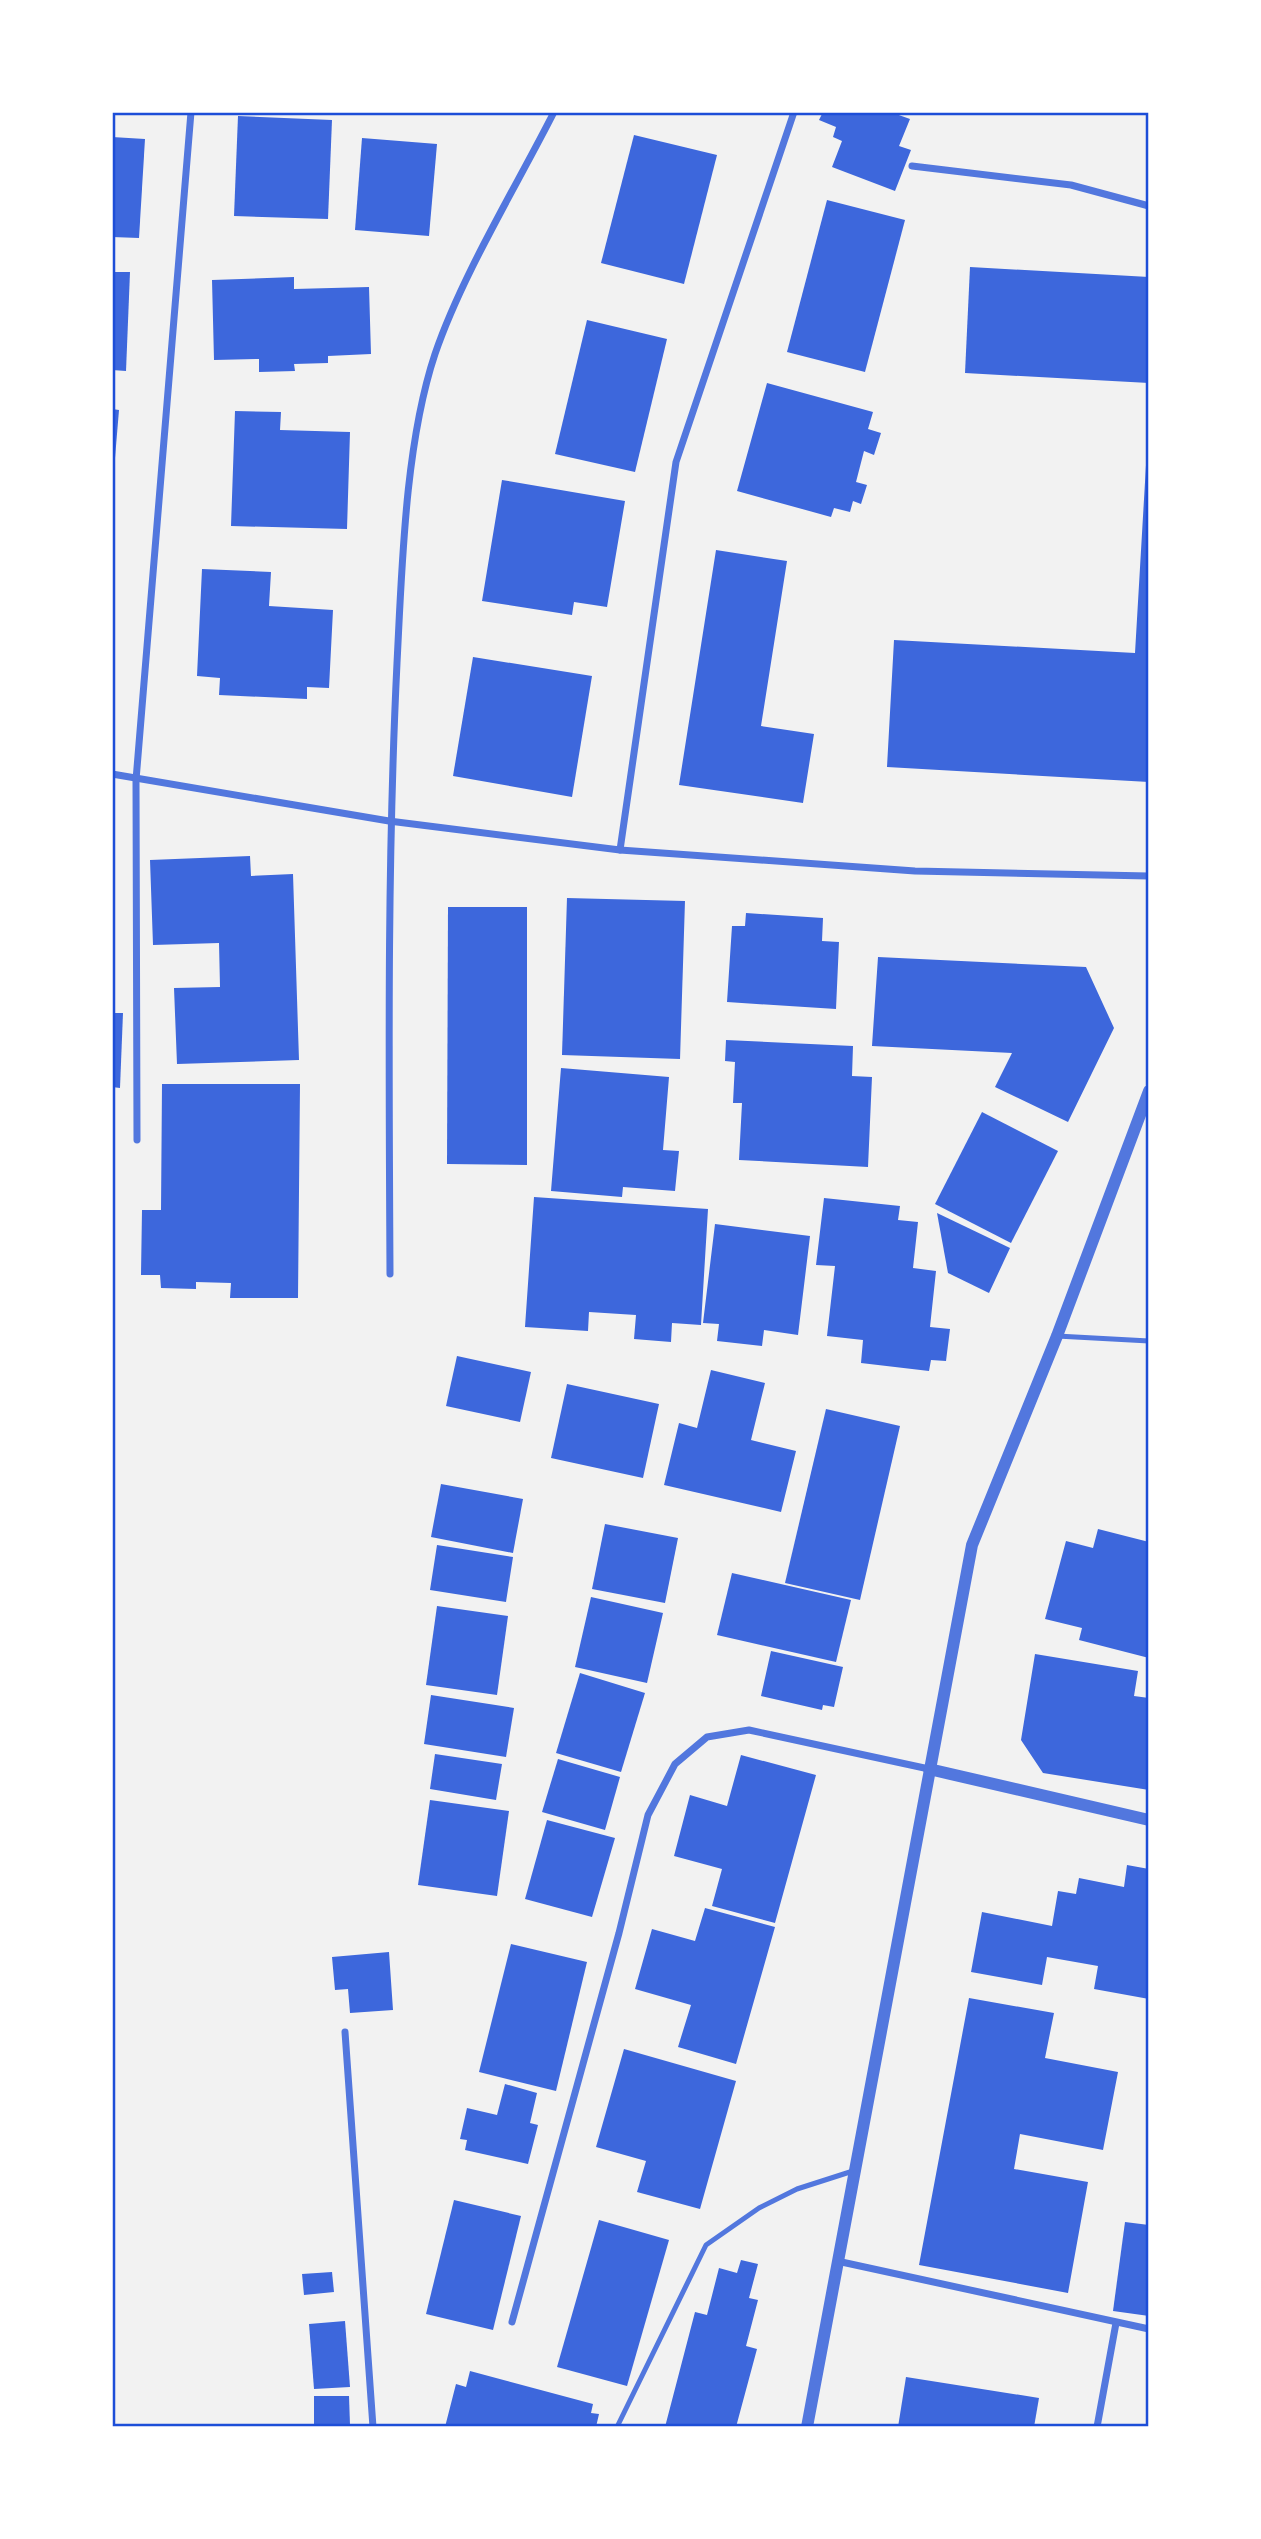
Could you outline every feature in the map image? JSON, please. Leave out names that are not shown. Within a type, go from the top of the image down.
[{"type":"street","points":[[137,1140],[136,780],[191,112]]},
{"type":"street","points":[[390,1275],[389,821],[402,554],[419,424],[435,354],[554,112]]},
{"type":"street","points":[[620,850],[676,462],[794,112]]},
{"type":"street","points":[[912,166],[1070,185],[1149,206]]},
{"type":"street","points":[[112,774],[389,821],[620,850],[915,871],[1149,876]]},
{"type":"street","points":[[807,2427],[972,1545],[1057,1336],[1149,1091]]},
{"type":"street","points":[[512,2322],[609,1972],[648,1815],[675,1765],[708,1737],[749,1730],[1149,1820]]},
{"type":"street","points":[[345,2032],[373,2427]]},
{"type":"street","points":[[837,2261],[1149,2329]]},
{"type":"street","points":[[1097,2427],[1116,2323]]},
{"type":"lane","points":[[1057,1336],[1149,1341]]},
{"type":"lane","points":[[617,2427],[706,2245],[760,2208],[788,2194],[853,2171]]},
{"type":"building","points":[[823,112],[897,112],[896,114],[910,119],[899,146],[911,150],[895,191],[832,167],[842,141],[833,137],[836,127],[819,120]]},
{"type":"building","points":[[238,116],[332,120],[328,219],[234,216]]},
{"type":"building","points":[[634,135],[717,155],[684,284],[601,263]]},
{"type":"building","points":[[112,137],[145,139],[139,238],[112,237]]},
{"type":"building","points":[[362,138],[437,144],[429,236],[355,230]]},
{"type":"building","points":[[827,200],[905,220],[865,372],[787,352]]},
{"type":"building","points":[[970,267],[1149,277],[1149,383],[965,373]]},
{"type":"building","points":[[112,272],[130,272],[126,371],[112,370]]},
{"type":"building","points":[[294,277],[294,289],[369,287],[371,354],[328,356],[328,363],[294,364],[295,371],[259,372],[259,359],[214,360],[212,280]]},
{"type":"building","points":[[587,320],[667,339],[635,472],[555,454]]},
{"type":"building","points":[[767,383],[873,412],[868,429],[881,433],[874,455],[864,451],[856,482],[867,485],[861,504],[853,501],[850,512],[834,508],[831,517],[737,491]]},
{"type":"building","points":[[112,409],[119,410],[114,470],[112,470]]},
{"type":"building","points":[[235,411],[281,412],[280,430],[350,432],[347,529],[231,526]]},
{"type":"building","points":[[1147,448],[1149,782],[887,767],[894,640],[1135,653]]},
{"type":"building","points":[[502,480],[625,501],[607,607],[574,602],[572,615],[482,601]]},
{"type":"building","points":[[716,550],[787,561],[761,726],[814,734],[803,803],[679,785]]},
{"type":"building","points":[[202,569],[271,572],[269,606],[333,610],[329,688],[307,687],[307,699],[219,695],[220,678],[197,676]]},
{"type":"building","points":[[473,657],[592,676],[572,797],[453,776]]},
{"type":"building","points":[[250,856],[251,876],[293,874],[299,1060],[177,1064],[174,988],[220,987],[219,943],[153,945],[150,860]]},
{"type":"building","points":[[567,898],[685,901],[680,1059],[562,1055]]},
{"type":"building","points":[[448,907],[527,907],[527,1165],[447,1164]]},
{"type":"building","points":[[746,913],[823,918],[822,941],[839,942],[836,1009],[727,1002],[732,926],[745,926]]},
{"type":"building","points":[[878,957],[1086,967],[1114,1028],[1068,1122],[995,1087],[1012,1053],[872,1046]]},
{"type":"building","points":[[112,1013],[123,1013],[120,1088],[112,1087]]},
{"type":"building","points":[[726,1040],[853,1046],[852,1076],[872,1077],[868,1167],[739,1160],[742,1103],[733,1103],[735,1062],[725,1061]]},
{"type":"building","points":[[561,1068],[669,1077],[663,1150],[679,1151],[675,1191],[623,1187],[622,1197],[551,1191]]},
{"type":"building","points":[[162,1084],[300,1084],[298,1298],[230,1298],[231,1283],[196,1282],[196,1289],[161,1288],[160,1275],[141,1275],[142,1210],[161,1210]]},
{"type":"building","points":[[982,1112],[1058,1151],[1011,1243],[935,1204]]},
{"type":"building","points":[[534,1197],[708,1209],[701,1325],[672,1323],[671,1342],[634,1339],[636,1315],[589,1312],[588,1331],[525,1327]]},
{"type":"building","points":[[824,1198],[900,1206],[898,1220],[918,1222],[913,1268],[936,1271],[930,1327],[950,1329],[946,1361],[931,1360],[929,1371],[861,1363],[863,1340],[827,1336],[835,1266],[816,1265]]},
{"type":"building","points":[[937,1213],[1010,1248],[989,1293],[948,1273]]},
{"type":"building","points":[[715,1224],[810,1236],[798,1335],[764,1330],[762,1346],[717,1341],[719,1324],[703,1323]]},
{"type":"building","points":[[457,1356],[531,1372],[520,1422],[446,1406]]},
{"type":"building","points":[[711,1370],[765,1383],[751,1440],[796,1451],[781,1512],[664,1485],[679,1423],[697,1428]]},
{"type":"building","points":[[567,1384],[659,1404],[643,1478],[551,1458]]},
{"type":"building","points":[[826,1409],[900,1426],[860,1600],[785,1583]]},
{"type":"building","points":[[441,1484],[523,1499],[513,1553],[431,1537]]},
{"type":"building","points":[[605,1524],[678,1538],[665,1603],[592,1589]]},
{"type":"building","points":[[1098,1529],[1149,1542],[1149,1658],[1079,1640],[1082,1628],[1045,1619],[1066,1541],[1093,1548]]},
{"type":"building","points":[[437,1545],[513,1557],[506,1602],[430,1590]]},
{"type":"building","points":[[732,1573],[851,1600],[836,1662],[717,1635]]},
{"type":"building","points":[[591,1597],[663,1613],[647,1683],[575,1667]]},
{"type":"building","points":[[437,1606],[508,1616],[497,1695],[426,1685]]},
{"type":"building","points":[[771,1651],[843,1667],[834,1707],[823,1705],[822,1710],[761,1696]]},
{"type":"building","points":[[1035,1654],[1138,1671],[1134,1696],[1149,1698],[1149,1790],[1043,1773],[1021,1740]]},
{"type":"building","points":[[580,1673],[645,1693],[621,1772],[556,1753]]},
{"type":"building","points":[[431,1695],[514,1708],[506,1757],[424,1744]]},
{"type":"building","points":[[435,1754],[502,1764],[496,1800],[430,1789]]},
{"type":"building","points":[[741,1755],[816,1775],[775,1923],[712,1906],[722,1869],[674,1856],[690,1795],[727,1806]]},
{"type":"building","points":[[558,1759],[620,1777],[605,1830],[542,1812]]},
{"type":"building","points":[[430,1800],[509,1811],[497,1896],[418,1885]]},
{"type":"building","points":[[547,1820],[615,1838],[592,1917],[525,1899]]},
{"type":"building","points":[[1127,1865],[1149,1869],[1149,1999],[1094,1989],[1098,1966],[1047,1957],[1042,1985],[971,1972],[982,1912],[1052,1926],[1058,1891],[1076,1894],[1079,1878],[1124,1887]]},
{"type":"building","points":[[705,1908],[775,1927],[736,2064],[678,2047],[691,2005],[635,1989],[652,1929],[695,1941]]},
{"type":"building","points":[[511,1944],[587,1962],[556,2091],[479,2072]]},
{"type":"building","points":[[389,1952],[393,2010],[350,2013],[348,1989],[335,1990],[332,1957]]},
{"type":"building","points":[[969,1998],[1054,2013],[1045,2058],[1118,2072],[1103,2150],[1020,2134],[1014,2169],[1088,2182],[1068,2293],[919,2265]]},
{"type":"building","points":[[624,2049],[736,2081],[700,2209],[637,2192],[646,2161],[596,2147]]},
{"type":"building","points":[[505,2084],[537,2093],[530,2123],[538,2125],[528,2164],[465,2150],[467,2140],[460,2139],[467,2108],[497,2115]]},
{"type":"building","points":[[454,2200],[521,2216],[493,2330],[426,2314]]},
{"type":"building","points":[[599,2220],[669,2240],[627,2386],[557,2367]]},
{"type":"building","points":[[1125,2222],[1149,2225],[1149,2316],[1113,2311]]},
{"type":"building","points":[[741,2260],[758,2264],[749,2298],[758,2300],[746,2346],[757,2349],[736,2427],[665,2427],[695,2312],[707,2315],[719,2268],[737,2273]]},
{"type":"building","points":[[332,2272],[334,2292],[304,2295],[302,2274]]},
{"type":"building","points":[[345,2321],[350,2387],[314,2389],[309,2324]]},
{"type":"building","points":[[470,2371],[593,2404],[591,2413],[599,2414],[596,2427],[445,2427],[456,2384],[466,2387]]},
{"type":"building","points":[[906,2377],[1039,2398],[1034,2427],[898,2427]]},
{"type":"building","points":[[314,2396],[349,2396],[350,2425],[314,2426]]}]
